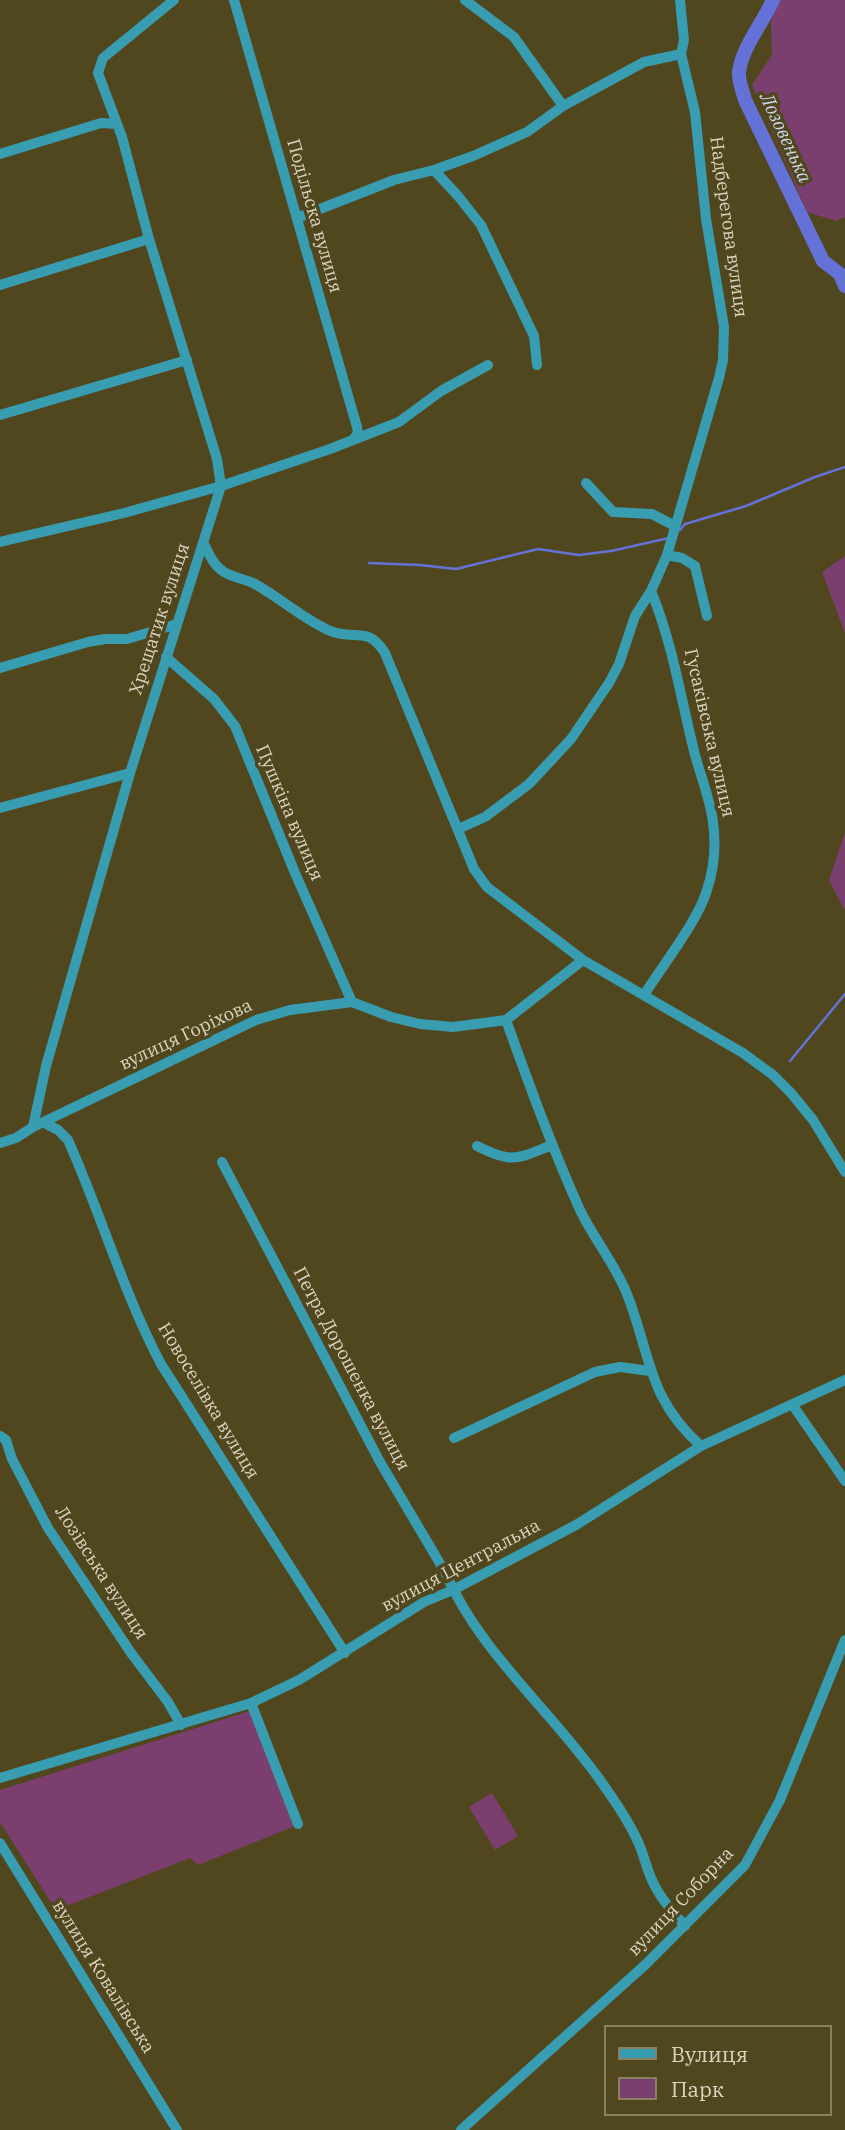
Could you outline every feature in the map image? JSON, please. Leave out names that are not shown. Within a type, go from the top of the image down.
[{"type":"street","name":"Хрещатик вулиця","points":[[33,1127],[46,1066],[130,773],[221,486],[216,459],[117,124],[98,73],[103,58],[174,0]]},
{"type":"street","name":"Подільска вулиця","points":[[234,0],[357,427],[358,433],[353,440]]},
{"type":"street","points":[[465,0],[514,37],[563,106]]},
{"type":"street","name":"Надберегова вулиця","points":[[458,829],[485,817],[529,784],[571,739],[609,683],[619,664],[635,616],[651,591],[667,555],[719,379],[723,360],[724,327],[706,219],[695,112],[681,54],[684,40],[680,0]]},
{"type":"street","points":[[297,218],[394,180],[473,156],[527,132],[563,106],[644,62],[681,54]]},
{"type":"street","points":[[0,154],[101,123],[117,124]]},
{"type":"street","points":[[433,170],[481,225],[534,336],[537,365]]},
{"type":"street","points":[[0,285],[149,239]]},
{"type":"street","points":[[0,415],[187,360]]},
{"type":"street","points":[[0,542],[124,513],[221,486],[353,440],[399,422],[441,391],[488,365]]},
{"type":"street","points":[[586,483],[613,512],[652,514],[675,526]]},
{"type":"street","points":[[203,542],[213,562],[227,574],[253,583],[332,632],[371,636],[378,641],[474,869],[487,887],[583,960],[743,1053],[773,1075],[813,1120],[845,1172]]},
{"type":"street","points":[[667,555],[682,558],[695,566],[707,616]]},
{"type":"street","name":"Гусаківська вулиця","points":[[644,995],[706,894],[714,853],[711,808],[662,618],[651,591]]},
{"type":"street","points":[[0,668],[88,642],[127,639],[177,624]]},
{"type":"street","name":"Пушкіна вулиця","points":[[166,657],[214,699],[235,726],[295,873],[352,1002]]},
{"type":"street","points":[[0,808],[130,773]]},
{"type":"street","points":[[583,960],[506,1020],[552,1145],[582,1214],[628,1295],[650,1371],[666,1405],[701,1446]]},
{"type":"street","name":"вулиця Горіхова","points":[[2,1144],[256,1020],[290,1010],[352,1002],[391,1017],[420,1024],[453,1027],[506,1020]]},
{"type":"street","name":"Новоселівка вулиця","points":[[45,1122],[68,1140],[109,1248],[147,1338],[161,1364],[345,1653]]},
{"type":"street","points":[[477,1146],[507,1159],[519,1158],[552,1145]]},
{"type":"street","name":"Петра Дорошенка вулиця","points":[[222,1162],[380,1462],[453,1590],[490,1648],[521,1687],[563,1732],[600,1780],[630,1826],[656,1890],[685,1926]]},
{"type":"street","points":[[454,1438],[595,1372],[620,1367],[650,1371]]},
{"type":"street","name":"вулиця Центральна","points":[[0,1778],[251,1703],[299,1680],[424,1602],[453,1590],[576,1525],[701,1446],[845,1380]]},
{"type":"street","points":[[792,1404],[845,1481]]},
{"type":"street","name":"Лозівська вулиця","points":[[0,1436],[6,1440],[12,1459],[48,1528],[95,1600],[168,1702],[180,1725]]},
{"type":"street","name":"вулиця Соборна","points":[[461,2130],[645,1965],[745,1865],[780,1800],[845,1640]]},
{"type":"street","points":[[251,1703],[298,1824]]},
{"type":"street","name":"вулиця Ковалівська","points":[[0,1843],[177,2130]]},
{"type":"green space","points":[[779,0],[845,0],[845,217],[836,221],[807,212],[752,85],[772,55],[771,22]]},
{"type":"green space","points":[[845,556],[845,633],[822,572]]},
{"type":"green space","points":[[845,833],[845,908],[844,909],[829,880]]},
{"type":"green space","points":[[250,1711],[295,1826],[198,1865],[190,1858],[56,1910],[0,1822],[0,1790]]},
{"type":"green space","points":[[492,1793],[518,1836],[495,1850],[469,1807]]},
{"type":"waterway","name":"Лозовенька","points":[[773,0],[744,53],[739,72],[740,82],[745,100],[823,261],[840,274],[845,286]]},
{"type":"waterway","points":[[680,530],[685,524],[746,506],[845,467]]},
{"type":"waterway","points":[[369,563],[456,569],[538,549],[579,555],[669,538]]},
{"type":"waterway","points":[[790,1061],[845,994]]}]
